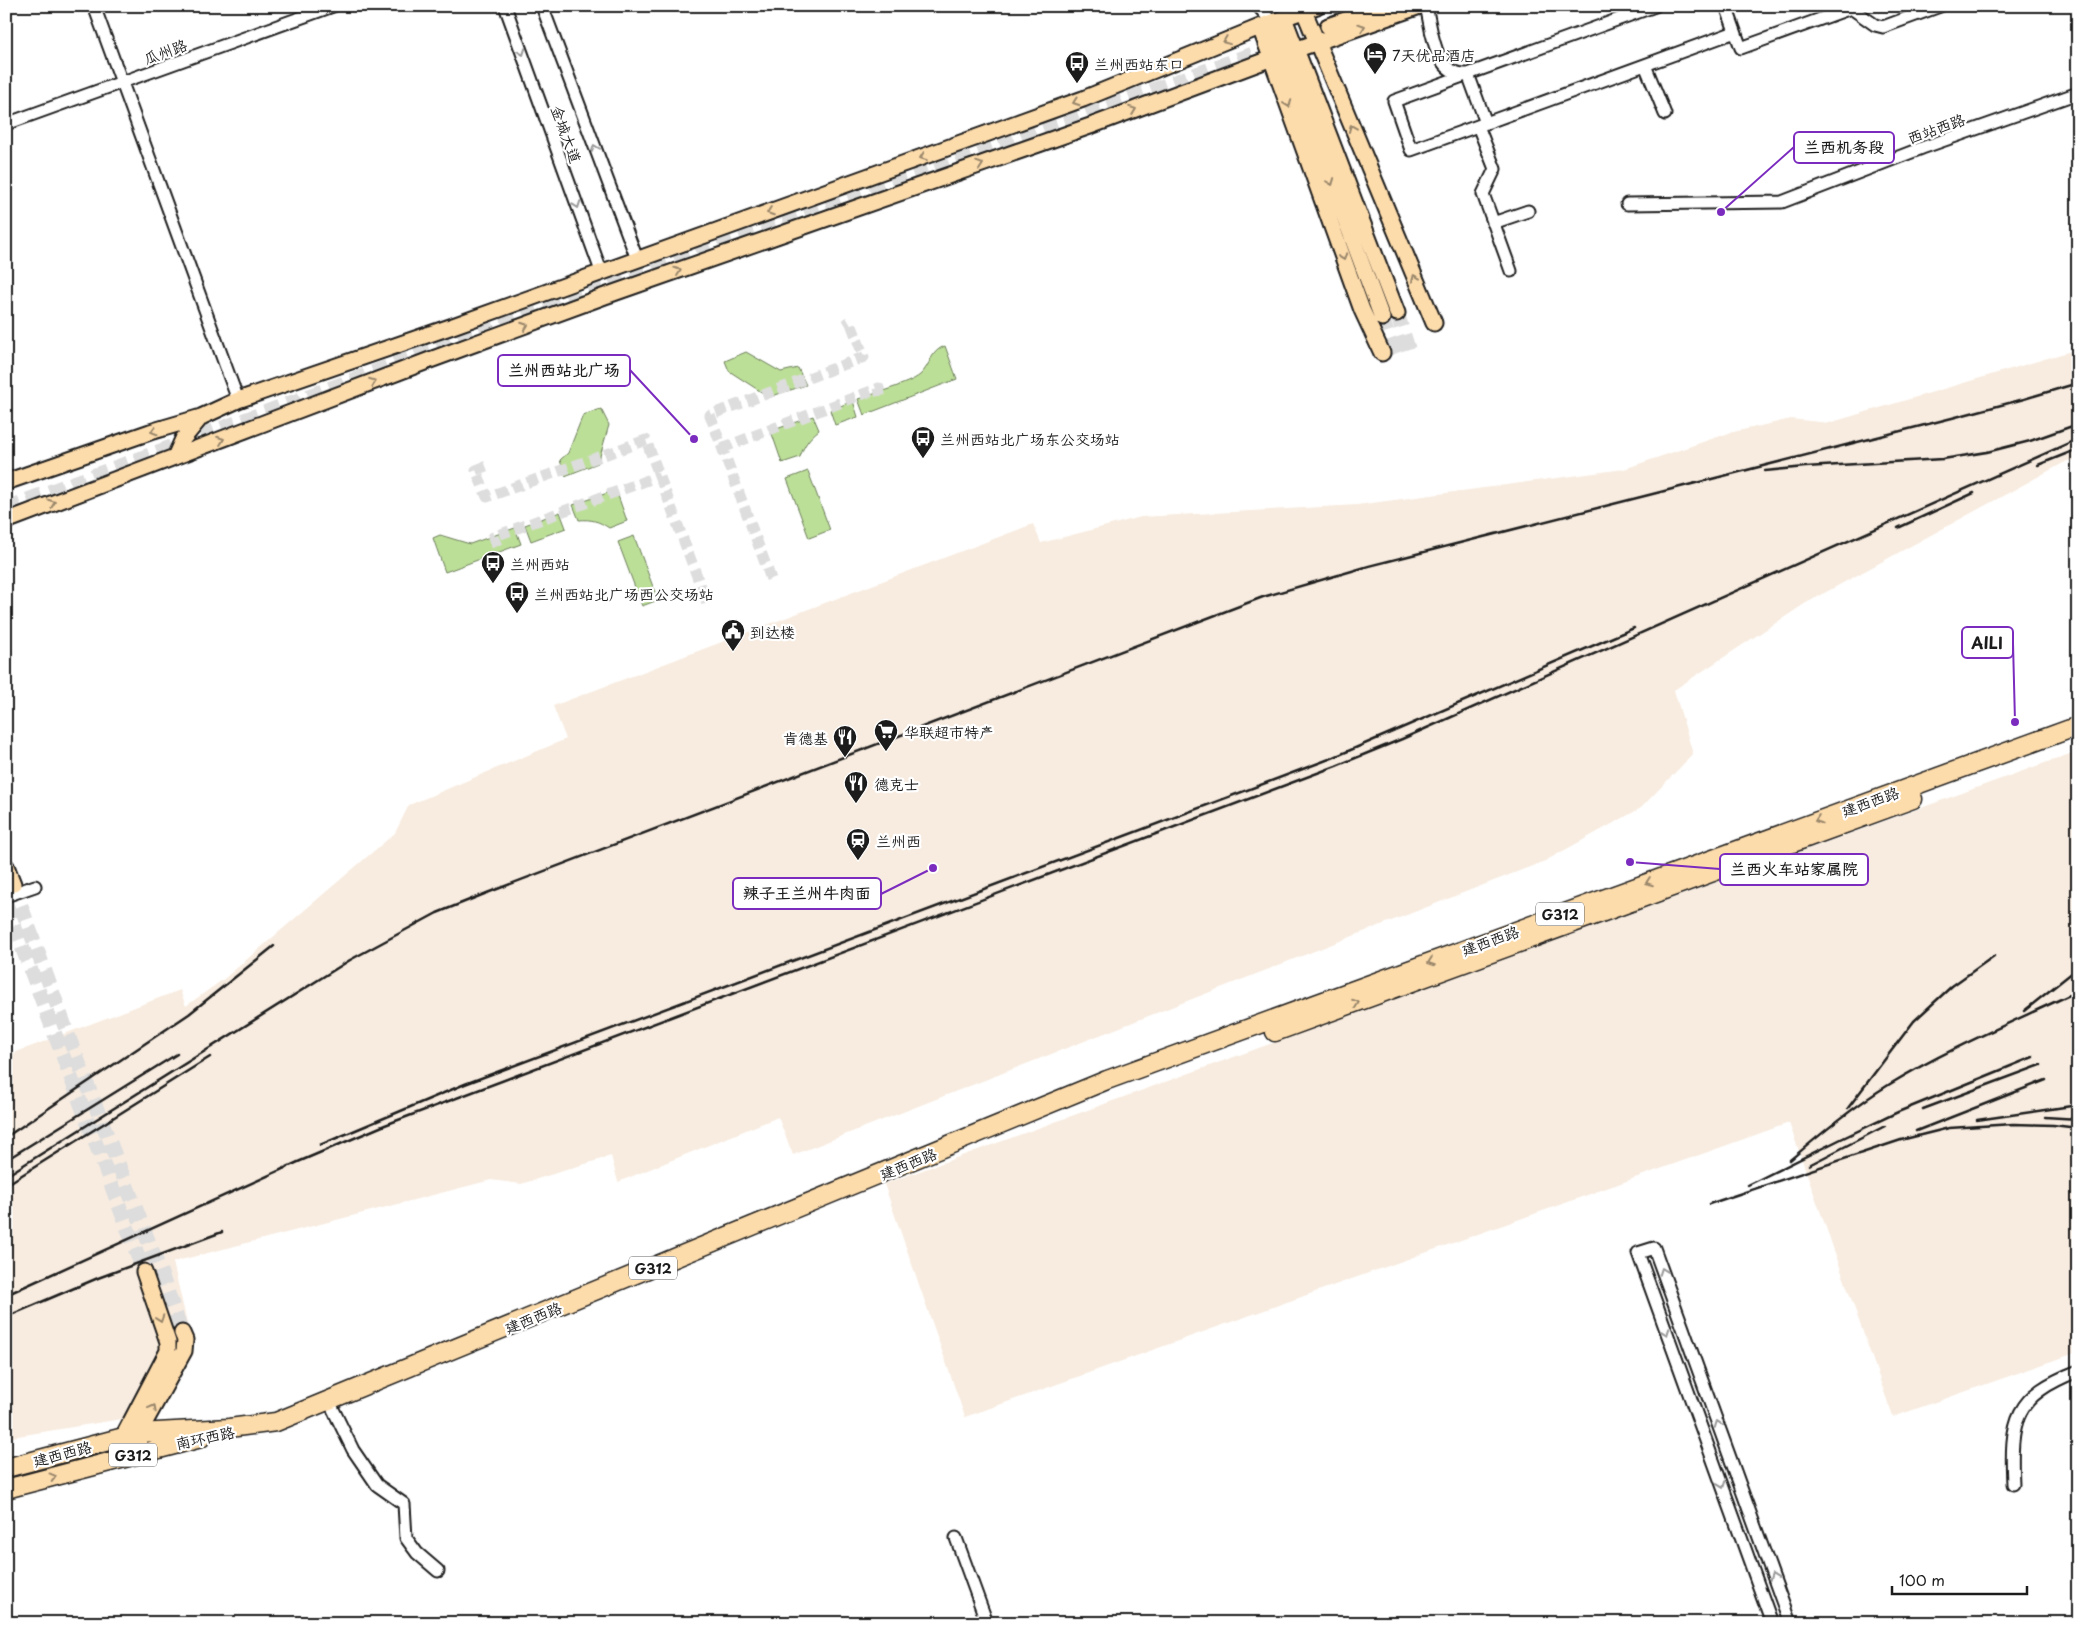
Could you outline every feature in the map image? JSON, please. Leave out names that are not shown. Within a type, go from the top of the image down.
[{"type":"highway","name":"建西西路","points":[[6,1468],[131,1435],[260,1426],[276,1422],[1107,1080],[2078,726]]},
{"type":"highway","name":"建西西路","points":[[1044,1107],[1112,1088],[1284,1029],[2078,738]]},
{"type":"highway","name":"南环西路","points":[[6,1489],[170,1445],[260,1426]]},
{"type":"main road","points":[[1364,6],[1327,23],[1385,6]]},
{"type":"main road","points":[[6,521],[606,296],[1092,125],[1420,6]]},
{"type":"main road","points":[[6,482],[150,432],[201,417],[238,400],[1083,100],[1276,16],[1307,8],[1316,43],[1434,323]]},
{"type":"main road","points":[[1276,16],[1284,54],[1362,310],[1382,353]]},
{"type":"main road","points":[[1284,54],[1390,316]]},
{"type":"main road","points":[[175,457],[188,431],[201,417]]},
{"type":"main road","points":[[6,866],[9,890]]},
{"type":"main road","points":[[132,1455],[131,1435],[168,1350],[168,1342],[144,1272]]},
{"type":"main road","points":[[131,1435],[184,1352],[186,1340],[182,1333]]},
{"type":"street","points":[[94,6],[238,400]]},
{"type":"street","name":"瓜州路","points":[[6,124],[333,6]]},
{"type":"street","name":"金城大道","points":[[505,6],[601,272]]},
{"type":"street","name":"金城大道","points":[[542,6],[637,259]]},
{"type":"street","points":[[1258,6],[1276,16]]},
{"type":"street","points":[[1267,6],[1276,16]]},
{"type":"street","points":[[1426,6],[1441,62],[1453,72],[1468,74]]},
{"type":"street","points":[[1656,6],[1394,101],[1411,150],[1735,32]]},
{"type":"street","points":[[1726,6],[1741,48],[1851,7],[1875,25],[1882,27],[1940,6]]},
{"type":"street","points":[[1646,65],[1665,114]]},
{"type":"street","points":[[1468,74],[1495,169],[1483,194],[1511,271]]},
{"type":"street","name":"西站西路","points":[[1627,204],[1782,202],[1922,148],[2078,93]]},
{"type":"street","points":[[1493,223],[1528,211]]},
{"type":"street","points":[[9,890],[35,886]]},
{"type":"street","points":[[1772,1623],[1638,1253],[1654,1248],[1790,1623]]},
{"type":"street","points":[[2013,1484],[2013,1430],[2023,1406],[2038,1390],[2078,1371]]},
{"type":"street","points":[[328,1401],[353,1450],[377,1485],[404,1504],[406,1538],[417,1553],[438,1571]]},
{"type":"street","points":[[1714,1464],[1730,1458]]},
{"type":"street","points":[[956,1538],[987,1623]]},
{"type":"shaded area","points":[[2078,349],[2078,460],[2067,461],[1806,603],[1674,690],[1693,754],[1641,808],[1545,861],[793,1155],[778,1117],[618,1182],[611,1156],[521,1184],[491,1180],[173,1262],[194,1353],[158,1413],[6,1438],[6,1056],[180,990],[186,1006],[225,978],[395,833],[409,805],[566,739],[553,706],[1033,524],[1041,543],[1141,517],[1357,505],[1624,469],[1729,433],[1791,419],[1829,423]]},
{"type":"shaded area","points":[[2078,751],[2078,1352],[1893,1417],[1789,1123],[965,1417],[884,1184]]},
{"type":"green space","points":[[945,346],[957,379],[864,415],[858,399],[908,382],[920,375],[936,351]]},
{"type":"green space","points":[[746,352],[781,372],[798,368],[806,385],[769,397],[729,371],[725,361]]},
{"type":"green space","points":[[853,401],[858,417],[835,425],[830,410]]},
{"type":"green space","points":[[601,409],[609,425],[598,463],[565,476],[560,460],[568,453],[583,415]]},
{"type":"green space","points":[[813,416],[819,430],[807,442],[800,457],[782,463],[771,431]]},
{"type":"green space","points":[[808,471],[830,530],[809,538],[787,479]]},
{"type":"green space","points":[[616,490],[627,521],[609,528],[595,521],[579,520],[573,505]]},
{"type":"green space","points":[[560,512],[566,528],[531,541],[525,525]]},
{"type":"green space","points":[[515,528],[521,544],[445,572],[433,538],[440,535],[470,544]]},
{"type":"green space","points":[[634,536],[658,600],[642,606],[618,542]]},
{"type":"tunnel","points":[[6,508],[602,288],[1325,28]]},
{"type":"tunnel","points":[[1397,313],[1410,355]]},
{"type":"tunnel","points":[[1382,318],[1396,359]]},
{"type":"tunnel","points":[[771,579],[710,415],[864,357],[850,321],[845,324]]},
{"type":"tunnel","points":[[722,448],[879,388],[881,400]]},
{"type":"tunnel","points":[[486,466],[476,470],[487,497],[646,440],[707,603]]},
{"type":"tunnel","points":[[497,546],[493,537],[659,476]]},
{"type":"tunnel","points":[[13,884],[71,1043],[160,1271],[182,1333]]},
{"type":"tunnel","points":[[6,904],[144,1272]]},
{"type":"railway","points":[[6,1176],[350,960],[437,913],[487,893],[1263,597],[1369,566],[1952,418],[2078,383]]},
{"type":"railway","points":[[1765,471],[1943,459],[1987,452],[2030,441],[2078,424]]},
{"type":"railway","points":[[6,1295],[298,1162],[385,1125],[1336,766],[1402,739],[2078,439]]},
{"type":"railway","points":[[2038,465],[2078,449]]},
{"type":"railway","points":[[1898,528],[1974,493]]},
{"type":"railway","points":[[320,1145],[465,1084],[1332,758],[1634,628]]},
{"type":"railway","points":[[6,1137],[189,1014],[274,946]]},
{"type":"railway","points":[[1848,1108],[1914,1021],[1952,986],[1994,956]]},
{"type":"railway","points":[[2024,1011],[2078,968]]},
{"type":"railway","points":[[1790,1160],[1877,1092],[1912,1071],[2078,991]]},
{"type":"railway","points":[[6,1160],[177,1054]]},
{"type":"railway","points":[[6,1185],[210,1057]]},
{"type":"railway","points":[[1748,1185],[1898,1112],[2033,1057]]},
{"type":"railway","points":[[1923,1109],[2041,1065]]},
{"type":"railway","points":[[1916,1131],[2046,1080]]},
{"type":"railway","points":[[1977,1120],[2078,1105]]},
{"type":"railway","points":[[2045,1117],[2078,1119]]},
{"type":"railway","points":[[1709,1204],[1901,1140],[1949,1128],[2013,1124],[2078,1128]]},
{"type":"railway","points":[[1809,1165],[1885,1126]]},
{"type":"railway","points":[[6,1317],[98,1278],[222,1232]]},
{"type":"place","name":"7天优品酒店","points":[[1375,75]]},
{"type":"place","name":"兰州西站东口","points":[[1077,84]]},
{"type":"place","name":"兰西机务段","points":[[1721,212]]},
{"type":"place","name":"兰州西站北广场","points":[[694,439]]},
{"type":"place","name":"兰州西站北广场东公交场站","points":[[923,459]]},
{"type":"place","name":"兰州西站","points":[[493,584]]},
{"type":"place","name":"兰州西站北广场西公交场站","points":[[517,614]]},
{"type":"place","name":"到达楼","points":[[733,652]]},
{"type":"place","name":"AILI","points":[[2015,722]]},
{"type":"place","name":"华联超市特产","points":[[886,752]]},
{"type":"place","name":"肯德基","points":[[845,758]]},
{"type":"place","name":"德克士","points":[[856,804]]},
{"type":"place","name":"兰州西","points":[[858,861]]},
{"type":"place","name":"兰西火车站家属院","points":[[1630,862]]},
{"type":"place","name":"辣子王兰州牛肉面","points":[[933,868]]}]
